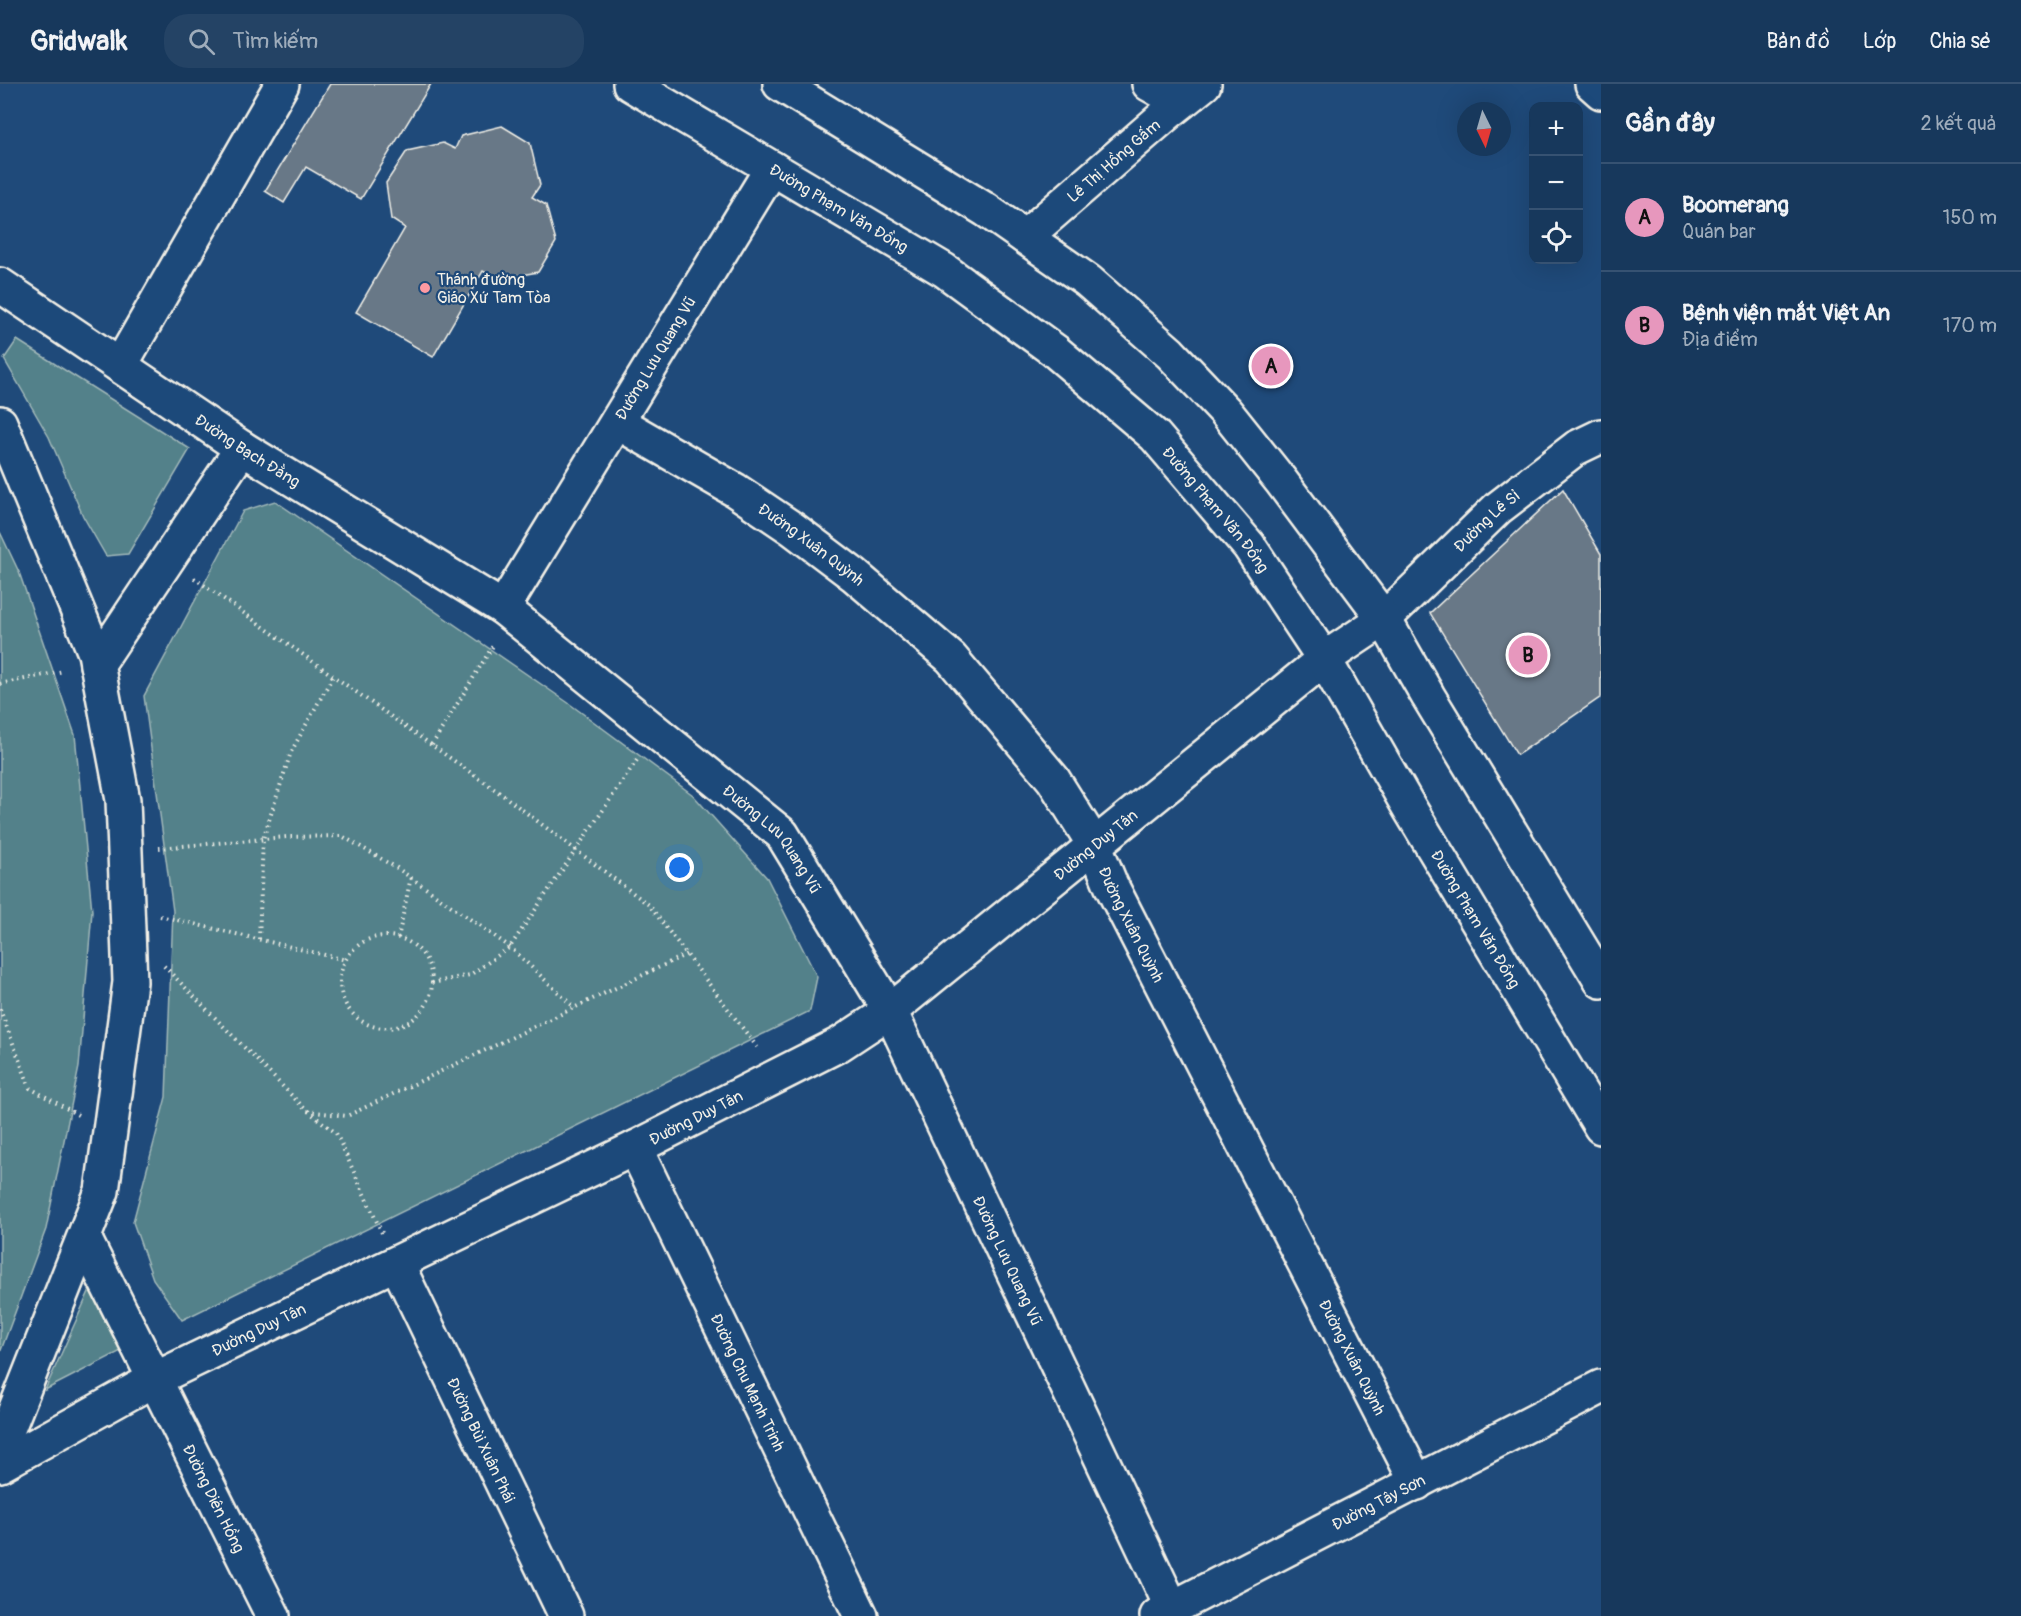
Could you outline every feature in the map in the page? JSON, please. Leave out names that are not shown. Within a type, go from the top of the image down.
[{"type":"street","points":[[120,366],[282,84]]},
{"type":"street","name":"Đường Phạm Văn Đồng","points":[[630,84],[944,270],[1055,351],[1155,436],[1250,546],[1324,660],[1410,809],[1601,1127]]},
{"type":"street","points":[[780,84],[986,210],[1088,281],[1170,353],[1226,412],[1281,481],[1384,619],[1428,696],[1601,981]]},
{"type":"street","points":[[1149,84],[1192,93]]},
{"type":"street","points":[[1592,84],[1601,92]]},
{"type":"street","name":"Lê Thị Hồng Gấm","points":[[1025,237],[1192,93]]},
{"type":"street","name":"Đường Lưu Quang Vũ","points":[[772,168],[617,422],[508,612],[782,834],[890,1011],[1165,1612]]},
{"type":"street","name":"Đường Bạch Đằng","points":[[0,285],[242,448],[508,612]]},
{"type":"street","name":"Đường Xuân Quỳnh","points":[[617,422],[735,490],[854,574],[951,658],[1053,779],[1095,846],[1111,885],[1417,1482]]},
{"type":"street","points":[[0,423],[95,653],[123,800],[130,982],[102,1191],[0,1449]]},
{"type":"street","name":"Đường Lê Sỉ","points":[[1324,660],[1384,619],[1498,508],[1576,448],[1601,436]]},
{"type":"street","points":[[97,665],[242,448]]},
{"type":"street","name":"Đường Duy Tân","points":[[0,1465],[155,1379],[635,1148],[840,1044],[890,1011],[1324,660]]},
{"type":"street","name":"Đường Chu Mạnh Trinh","points":[[635,1148],[861,1616]]},
{"type":"street","name":"Đường Diên Hồng","points":[[84,1238],[273,1616]]},
{"type":"street","name":"Đường Bùi Xuân Phái","points":[[397,1264],[566,1616]]},
{"type":"street","name":"Đường Tây Sơn","points":[[1165,1612],[1601,1387]]},
{"type":"path","points":[[167,559],[504,796],[649,905],[778,1074]]},
{"type":"path","points":[[432,745],[508,612]]},
{"type":"path","points":[[0,684],[97,665]]},
{"type":"path","points":[[259,939],[262,839],[291,752],[333,675]]},
{"type":"path","points":[[432,983],[470,975],[510,947],[656,732]]},
{"type":"path","points":[[126,851],[262,839],[342,836],[411,877],[510,947],[575,1008]]},
{"type":"path","points":[[398,938],[411,877]]},
{"type":"path","points":[[128,919],[259,939],[346,960]]},
{"type":"path","points":[[128,919],[307,1111],[336,1133],[397,1264]]},
{"type":"path","points":[[383,936],[398,938],[412,944],[431,968],[432,983],[429,999],[422,1012],[410,1022],[396,1027],[381,1028],[366,1024],[354,1016],[345,1004],[340,975],[346,960],[355,948],[367,940],[383,936]]},
{"type":"path","points":[[307,1111],[347,1116],[687,954]]},
{"type":"path","points":[[0,1009],[30,1088],[110,1134]]},
{"type":"green space","points":[[17,340],[190,449],[128,554],[106,556],[83,516],[49,437],[4,359]]},
{"type":"green space","points":[[275,501],[567,702],[693,795],[767,878],[817,977],[810,1011],[182,1320],[153,1279],[133,1222],[166,1097],[173,911],[144,696],[243,511]]},
{"type":"green space","points":[[0,532],[19,572],[75,735],[92,911],[79,1067],[46,1229],[0,1353]]},
{"type":"green space","points":[[92,1285],[125,1349],[45,1390]]},
{"type":"building","points":[[330,84],[431,84],[361,199],[306,167],[284,203],[265,191]]},
{"type":"building","points":[[502,126],[530,143],[540,185],[532,197],[546,205],[556,242],[538,272],[498,279],[483,271],[433,357],[356,312],[405,228],[391,219],[386,183],[407,151],[443,143],[455,149],[461,136]]},
{"type":"building","points":[[1563,489],[1601,554],[1601,697],[1517,755],[1430,613]]},
{"type":"place","name":"Thánh đường Giáo Xứ Tam Tòa","points":[[425,288]]},
{"type":"place","name":"Boomerang","points":[[1271,366]]},
{"type":"place","name":"Bệnh viện mắt Việt An","points":[[1528,655]]}]
